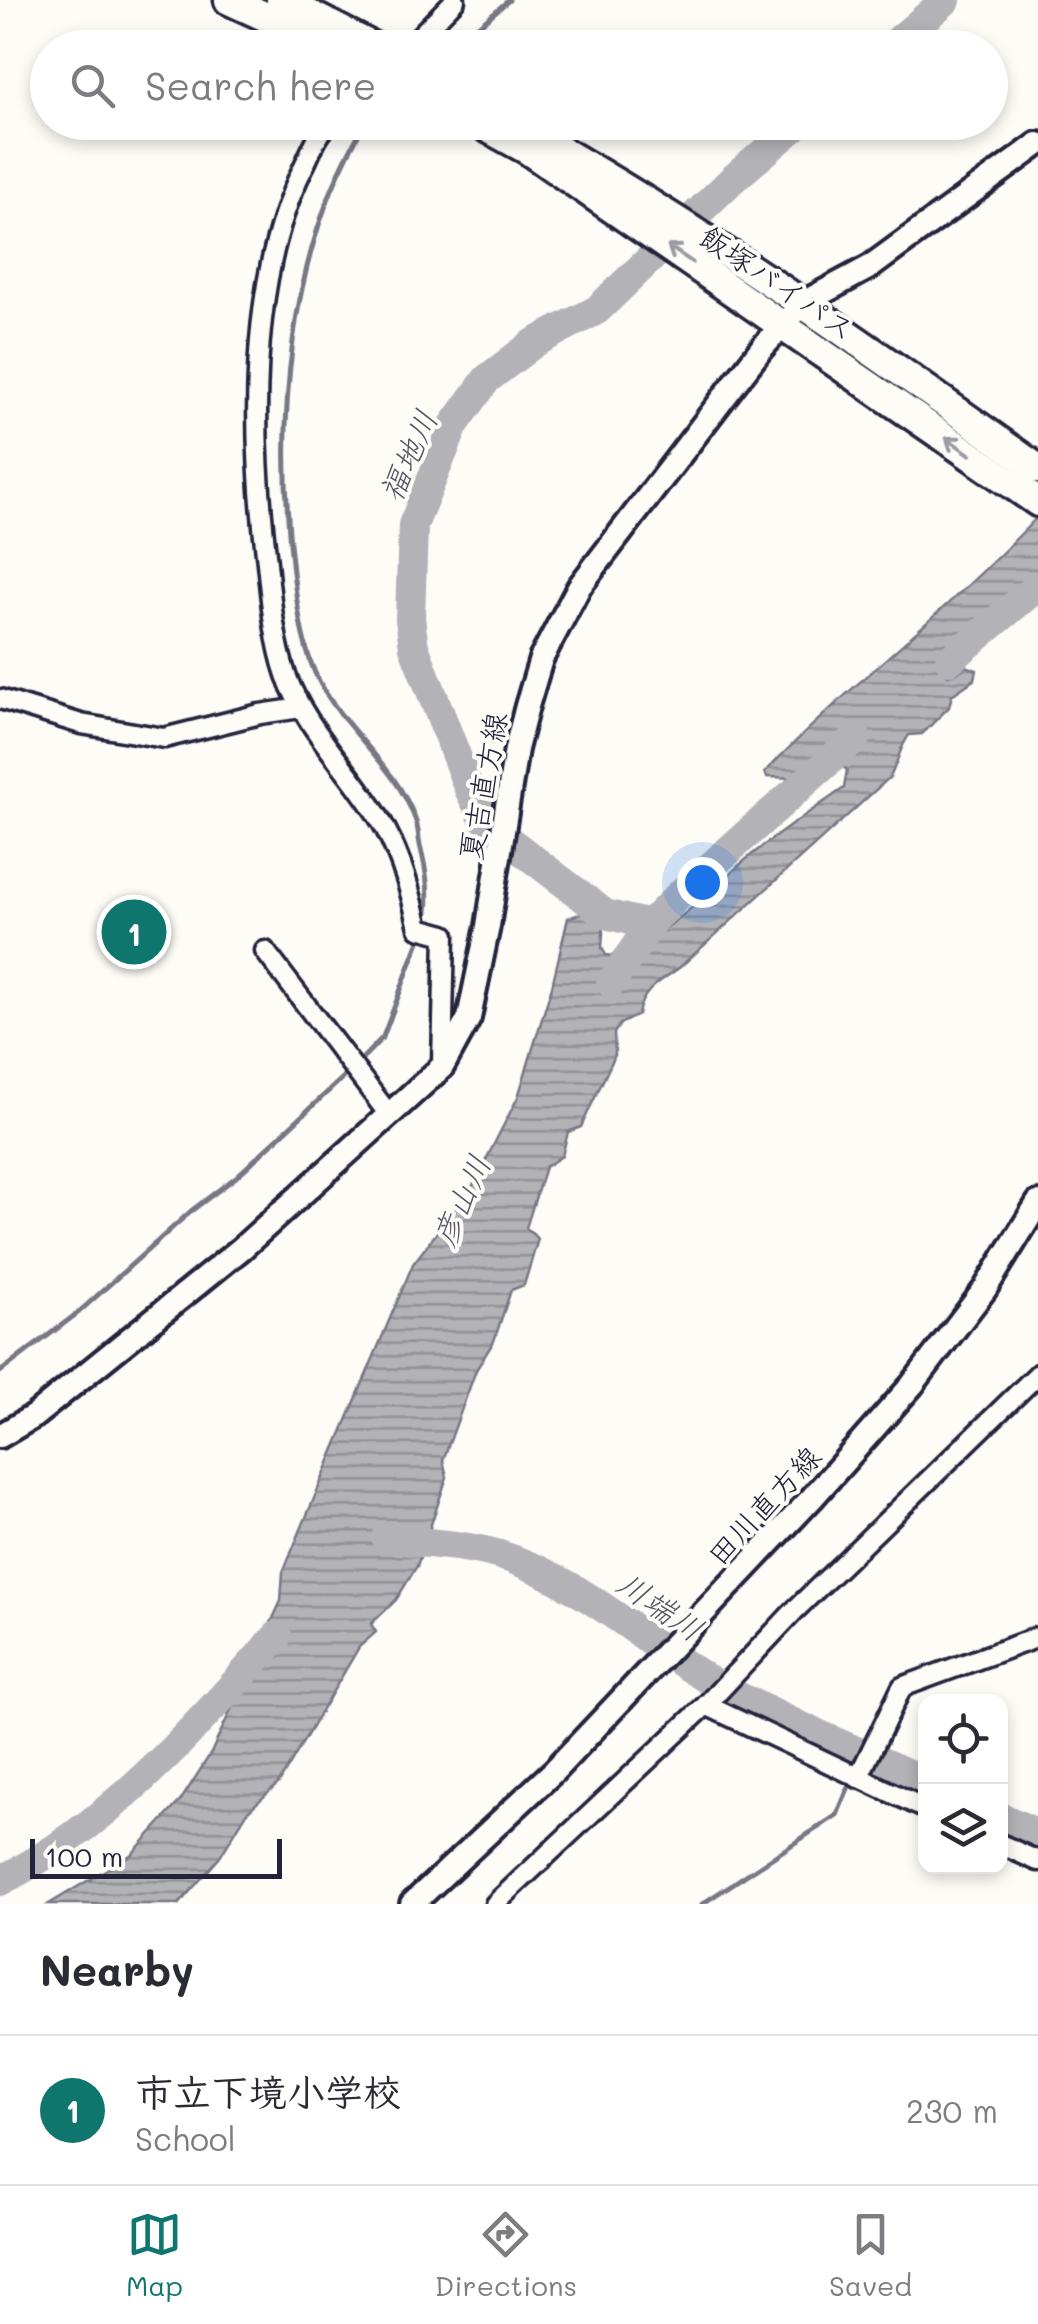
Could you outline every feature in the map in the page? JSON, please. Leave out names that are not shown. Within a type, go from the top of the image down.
[{"type":"highway","points":[[229,0],[295,30]]},
{"type":"highway","points":[[281,0],[340,30]]},
{"type":"highway","points":[[510,140],[631,205]]},
{"type":"highway","points":[[536,140],[747,283],[803,303],[843,329],[1038,469]]},
{"type":"highway","name":"飯塚バイパス","points":[[747,283],[782,324],[1038,502]]},
{"type":"main road","name":"夏吉直方線","points":[[0,1436],[34,1416],[242,1248],[442,1067],[468,1018],[488,926],[516,749],[541,659],[578,588],[782,324],[803,303],[870,267],[1038,144]]},
{"type":"main road","name":"田川直方線","points":[[412,1904],[554,1771],[812,1498],[912,1385],[985,1289],[1038,1203]]},
{"type":"street","points":[[426,30],[455,0]]},
{"type":"street","points":[[316,140],[295,184],[266,278],[258,439],[261,516],[276,638],[301,708],[384,826],[406,874],[419,928],[445,934],[442,1067]]},
{"type":"street","points":[[0,699],[81,724],[164,738],[301,708]]},
{"type":"street","points":[[265,951],[390,1116]]},
{"type":"street","points":[[495,1904],[706,1705],[794,1611],[1038,1374]]},
{"type":"street","points":[[858,1778],[902,1686],[1038,1637]]},
{"type":"street","points":[[706,1705],[918,1805]]},
{"type":"street","points":[[1008,1848],[1038,1862]]},
{"type":"shaded area","points":[[1038,516],[1038,587],[1028,588],[944,670],[948,675],[966,666],[977,670],[975,679],[952,695],[949,707],[922,734],[909,735],[890,777],[679,968],[652,987],[638,1015],[620,1024],[614,1033],[615,1055],[581,1127],[568,1132],[562,1156],[545,1167],[526,1228],[538,1239],[524,1285],[511,1290],[494,1341],[476,1370],[443,1460],[447,1477],[417,1566],[396,1600],[371,1624],[376,1632],[359,1647],[279,1783],[248,1811],[220,1857],[179,1904],[49,1904],[132,1854],[181,1800],[211,1753],[281,1601],[283,1572],[413,1264],[473,1185],[518,1097],[568,918],[587,912],[600,914],[604,918],[602,948],[606,955],[639,946],[680,917],[761,847],[844,788],[847,770],[835,760],[799,778],[767,777],[765,772]]},
{"type":"waterway","points":[[473,30],[509,0]]},
{"type":"waterway","name":"福地川","points":[[911,30],[946,0]]},
{"type":"waterway","points":[[356,140],[339,172],[303,282],[287,399],[288,516],[297,600],[309,657],[331,701],[407,800],[415,819],[428,886],[425,922]]},
{"type":"waterway","name":"福地川","points":[[650,925],[605,914],[484,818],[414,647],[410,619],[413,525],[454,425],[487,379],[534,343],[597,310],[779,140]]},
{"type":"waterway","name":"彦山川","points":[[950,660],[1038,586]]},
{"type":"waterway","name":"彦山川","points":[[611,983],[653,921],[856,737]]},
{"type":"waterway","points":[[357,1064],[383,1037],[422,933]]},
{"type":"waterway","points":[[0,1372],[79,1312],[191,1211],[236,1177],[349,1072]]},
{"type":"waterway","name":"川端川","points":[[386,1538],[472,1549],[532,1567],[590,1599],[730,1692],[918,1778]]},
{"type":"waterway","name":"彦山川","points":[[0,1881],[79,1832],[115,1803],[183,1739],[277,1636]]},
{"type":"waterway","points":[[702,1904],[837,1815],[852,1779]]},
{"type":"waterway","name":"川端川","points":[[1008,1821],[1038,1834]]},
{"type":"place","name":"市立下境小学校","points":[[134,932]]}]
